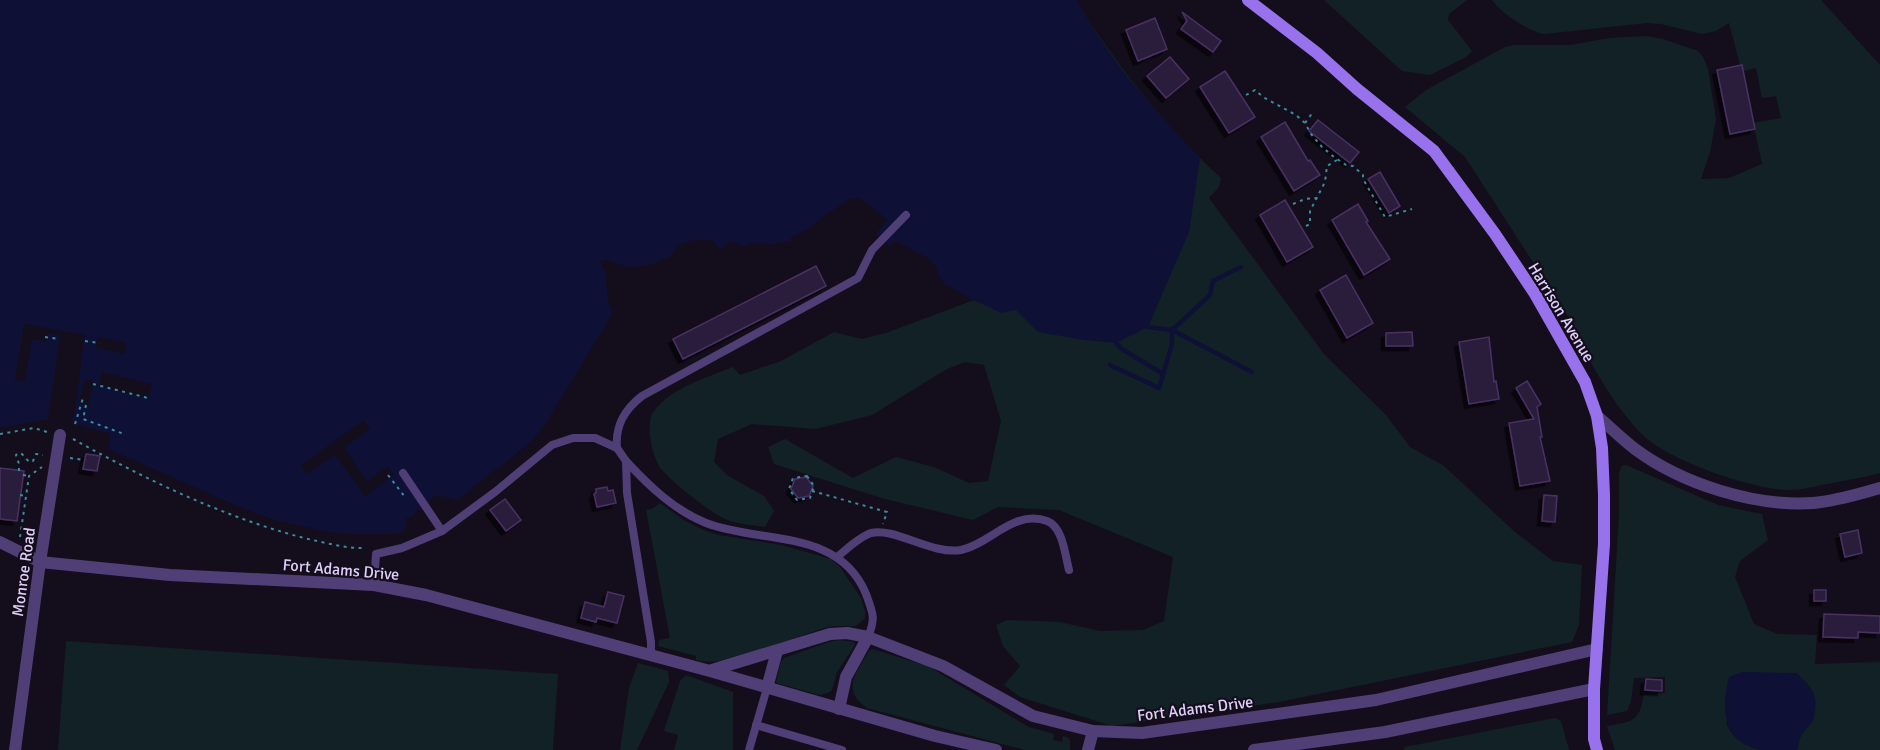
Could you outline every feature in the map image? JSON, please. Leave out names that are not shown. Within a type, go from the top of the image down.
[{"type":"main road","name":"Harrison Avenue","points":[[1248,0],[1317,53],[1357,89],[1434,151],[1479,210],[1535,294],[1585,382],[1597,416],[1602,448],[1604,495],[1604,544],[1594,689],[1594,739],[1597,750]]},
{"type":"street","points":[[1597,416],[1636,450],[1668,469],[1696,482],[1752,499],[1781,503],[1813,503],[1845,498],[1880,488]]},
{"type":"street","name":"Monroe Road","points":[[15,750],[40,562],[60,435]]},
{"type":"street","name":"Fort Adams Drive","points":[[0,542],[40,562],[170,575],[374,585],[426,595],[710,671],[935,736],[996,750]]},
{"type":"street","name":"Fort Adams Drive","points":[[710,671],[830,634],[848,633],[868,637],[943,666],[1034,716],[1094,731],[1142,733],[1376,700],[1597,648]]},
{"type":"street","points":[[839,709],[846,677],[868,637]]},
{"type":"street","points":[[766,688],[777,651]]},
{"type":"street","points":[[1254,750],[1385,732],[1594,689]]},
{"type":"street","points":[[1088,750],[1094,731]]},
{"type":"lane","points":[[617,448],[617,432],[621,420],[642,396],[858,278],[872,250],[906,215]]},
{"type":"lane","points":[[374,585],[376,554],[402,548],[442,531],[495,492],[552,445],[573,438],[595,438],[617,448],[626,461],[658,494],[695,518],[729,529],[820,548],[846,563],[857,577],[873,610],[874,623],[868,637]]},
{"type":"lane","points":[[626,461],[627,492],[651,642],[651,655]]},
{"type":"lane","points":[[403,473],[442,531]]},
{"type":"lane","points":[[837,557],[870,533],[880,532],[924,546],[952,551],[968,548],[1013,524],[1033,518],[1050,522],[1059,534],[1069,570]]},
{"type":"lane","points":[[749,750],[766,688]]},
{"type":"lane","points":[[756,725],[842,750]]},
{"type":"path","points":[[1246,95],[1255,90],[1263,98],[1296,115],[1305,123],[1322,147],[1346,165],[1353,166],[1363,176],[1384,217],[1412,209]]},
{"type":"path","points":[[1305,123],[1313,112]]},
{"type":"path","points":[[1306,226],[1310,224],[1310,211],[1325,182],[1328,166],[1338,160]]},
{"type":"path","points":[[1293,204],[1305,199],[1317,198]]},
{"type":"path","points":[[45,337],[59,339]]},
{"type":"path","points":[[85,341],[100,343]]},
{"type":"path","points":[[93,384],[148,398]]},
{"type":"path","points":[[75,423],[82,398]]},
{"type":"path","points":[[86,405],[83,420],[124,434]]},
{"type":"path","points":[[0,435],[34,428],[71,438],[188,496],[248,522],[325,543],[366,548],[376,554]]},
{"type":"path","points":[[19,471],[16,455],[18,453],[29,462],[33,461],[36,454],[85,460]]},
{"type":"path","points":[[23,476],[29,476],[57,456]]},
{"type":"path","points":[[388,475],[398,488]]},
{"type":"path","points":[[20,537],[29,476]]},
{"type":"path","points":[[807,476],[814,486],[812,491],[810,498],[797,500],[789,489],[793,478],[807,476]]},
{"type":"path","points":[[812,491],[887,512],[880,532]]},
{"type":"path","points":[[20,495],[27,496]]},
{"type":"path","points":[[18,515],[23,516]]},
{"type":"shaded area","points":[[0,0],[1077,0],[1117,63],[1200,158],[1189,232],[1148,327],[1116,343],[1038,332],[1016,310],[1002,313],[973,300],[945,284],[932,266],[888,245],[877,234],[867,215],[856,210],[793,244],[748,248],[730,241],[720,249],[711,240],[694,240],[679,245],[668,258],[647,266],[627,267],[605,259],[600,262],[606,273],[607,297],[613,313],[547,421],[532,441],[457,502],[432,500],[416,514],[407,532],[382,537],[355,538],[328,535],[245,509],[108,449],[111,434],[73,423],[48,419],[0,428]]},
{"type":"shaded area","points":[[1324,0],[1467,0],[1449,14],[1448,20],[1472,51],[1466,57],[1430,75],[1402,71]]},
{"type":"shaded area","points":[[1492,0],[1821,0],[1880,65],[1880,473],[1802,489],[1774,489],[1735,480],[1693,465],[1645,437],[1608,391],[1578,339],[1582,338],[1465,157],[1405,107],[1426,90],[1505,47],[1571,45],[1609,38],[1646,36],[1663,39],[1698,51],[1703,57],[1708,69],[1716,119],[1710,152],[1701,179],[1729,178],[1762,164],[1753,123],[1781,118],[1776,96],[1762,98],[1756,68],[1743,71],[1729,23],[1716,31],[1702,34],[1647,23],[1544,34],[1515,21]]},
{"type":"shaded area","points":[[1084,14],[1115,59],[1148,100],[1182,140],[1221,178],[1219,187],[1209,198],[1324,354],[1386,415],[1410,447],[1444,466],[1515,532],[1553,561],[1582,565],[1579,625],[1572,642],[1279,702],[1112,726],[1020,697],[1004,685],[1020,666],[1003,646],[996,625],[1007,620],[1060,622],[1100,631],[1143,630],[1164,621],[1173,557],[1059,510],[998,507],[973,520],[885,499],[774,464],[768,447],[785,439],[853,478],[896,457],[934,467],[969,483],[988,481],[1001,421],[984,365],[965,362],[947,369],[872,415],[815,429],[752,424],[718,439],[714,462],[727,475],[764,496],[774,511],[765,527],[734,522],[718,515],[692,497],[659,466],[651,442],[651,417],[661,403],[680,389],[733,367],[740,375],[781,361],[834,332],[862,339],[886,333],[974,300]]},
{"type":"shaded area","points":[[1626,465],[1718,505],[1762,514],[1768,540],[1740,561],[1735,577],[1754,624],[1777,634],[1817,635],[1815,664],[1880,662],[1880,750],[1797,750],[1802,733],[1814,719],[1726,723],[1732,734],[1740,741],[1762,750],[1615,750],[1607,726],[1629,721],[1637,716],[1644,694],[1665,693],[1665,677],[1634,678],[1631,701],[1627,711],[1607,715],[1619,516],[1619,473],[1622,466]]},
{"type":"shaded area","points":[[660,503],[685,521],[706,531],[781,545],[831,559],[840,567],[861,598],[865,618],[856,626],[828,627],[763,651],[728,660],[712,662],[696,660],[696,656],[658,646],[659,640],[670,638],[646,510]]},
{"type":"shaded area","points":[[839,640],[854,642],[855,645],[837,672],[832,690],[828,693],[819,695],[776,682],[784,658]]},
{"type":"shaded area","points":[[66,641],[558,674],[553,750],[58,750]]},
{"type":"shaded area","points":[[872,649],[928,666],[1029,727],[1054,734],[1053,740],[1062,742],[1063,736],[1069,738],[1070,750],[1025,750],[867,708],[854,694],[853,681]]},
{"type":"shaded area","points":[[638,663],[668,671],[669,682],[637,750],[620,750],[629,688]]},
{"type":"shaded area","points":[[1742,672],[1797,673],[1812,690],[1816,704],[1813,720],[1801,736],[1797,750],[1764,750],[1750,747],[1733,733],[1725,713],[1726,689],[1729,677]]},
{"type":"shaded area","points":[[686,675],[733,692],[733,750],[674,750],[678,735],[664,731],[680,681]]},
{"type":"shaded area","points":[[1555,718],[1561,721],[1569,750],[1403,750],[1405,747]]},
{"type":"pier","points":[[860,198],[888,220],[874,235],[865,217],[856,213],[840,225],[794,247],[748,251],[745,249],[748,243],[771,244],[788,241],[850,199]]},
{"type":"pier","points":[[895,241],[931,260],[937,268],[938,275],[935,276],[930,269],[889,248]]},
{"type":"pier","points":[[24,324],[85,335],[73,423],[48,419],[60,335],[48,333],[47,341],[32,339],[25,381],[15,380]]},
{"type":"pier","points":[[98,337],[126,343],[124,354],[95,347]]},
{"type":"pier","points":[[102,372],[152,384],[148,398],[98,386]]},
{"type":"pier","points":[[85,379],[94,381],[88,405],[79,403]]},
{"type":"pier","points":[[364,420],[370,429],[344,448],[367,481],[388,466],[394,475],[365,496],[335,455],[307,474],[301,465]]},
{"type":"pier","points":[[538,437],[486,483],[458,504],[430,501],[438,495],[456,500],[460,498]]},
{"type":"pier","points":[[108,449],[276,522],[346,534],[395,534],[404,531],[405,519],[413,516],[417,508],[421,513],[420,520],[412,525],[409,534],[392,540],[355,542],[298,531],[269,523],[226,505],[107,452]]},
{"type":"building","points":[[1182,12],[1221,41],[1213,52],[1181,29],[1187,21]]},
{"type":"building","points":[[1155,18],[1167,49],[1138,61],[1126,30]]},
{"type":"building","points":[[1170,57],[1189,79],[1166,98],[1147,76]]},
{"type":"building","points":[[1742,65],[1755,129],[1730,134],[1717,70]]},
{"type":"building","points":[[1225,71],[1255,117],[1229,133],[1200,87]]},
{"type":"building","points":[[1318,120],[1359,152],[1350,163],[1309,131]]},
{"type":"building","points":[[1285,122],[1308,161],[1310,160],[1320,175],[1294,191],[1261,137]]},
{"type":"building","points":[[1380,172],[1400,206],[1389,213],[1368,179]]},
{"type":"building","points":[[1285,200],[1313,247],[1287,262],[1260,215]]},
{"type":"building","points":[[1358,204],[1368,221],[1366,222],[1390,259],[1364,275],[1332,220]]},
{"type":"building","points":[[816,266],[826,286],[683,359],[673,339]]},
{"type":"building","points":[[1346,275],[1373,323],[1347,338],[1320,290]]},
{"type":"building","points":[[1412,332],[1413,346],[1386,346],[1386,333]]},
{"type":"building","points":[[1489,337],[1494,382],[1496,381],[1499,399],[1469,404],[1459,342]]},
{"type":"building","points":[[1527,381],[1541,404],[1537,407],[1542,437],[1540,437],[1550,481],[1520,486],[1509,423],[1534,419],[1516,388]]},
{"type":"building","points":[[86,454],[100,456],[97,471],[83,469]]},
{"type":"building","points":[[0,468],[24,471],[17,521],[0,519]]},
{"type":"building","points":[[806,477],[813,486],[809,496],[798,498],[791,489],[795,479]]},
{"type":"building","points":[[607,487],[608,491],[613,490],[616,503],[597,507],[594,494],[596,489]]},
{"type":"building","points":[[1544,495],[1557,496],[1555,522],[1542,521]]},
{"type":"building","points":[[505,499],[521,520],[506,531],[490,510]]},
{"type":"building","points":[[1858,530],[1862,553],[1845,557],[1840,534]]},
{"type":"building","points":[[1814,590],[1826,590],[1826,601],[1814,601]]},
{"type":"building","points":[[608,592],[624,596],[617,623],[597,618],[596,622],[581,618],[585,602],[604,607]]},
{"type":"building","points":[[1824,614],[1880,616],[1880,633],[1858,632],[1858,638],[1823,637]]},
{"type":"building","points":[[1646,679],[1662,680],[1662,691],[1645,690]]},
{"type":"waterway","points":[[1110,365],[1159,388],[1172,344],[1172,330],[1210,295],[1213,281],[1241,267]]},
{"type":"waterway","points":[[1148,327],[1172,330],[1252,372]]},
{"type":"waterway","points":[[1116,343],[1163,374]]}]
